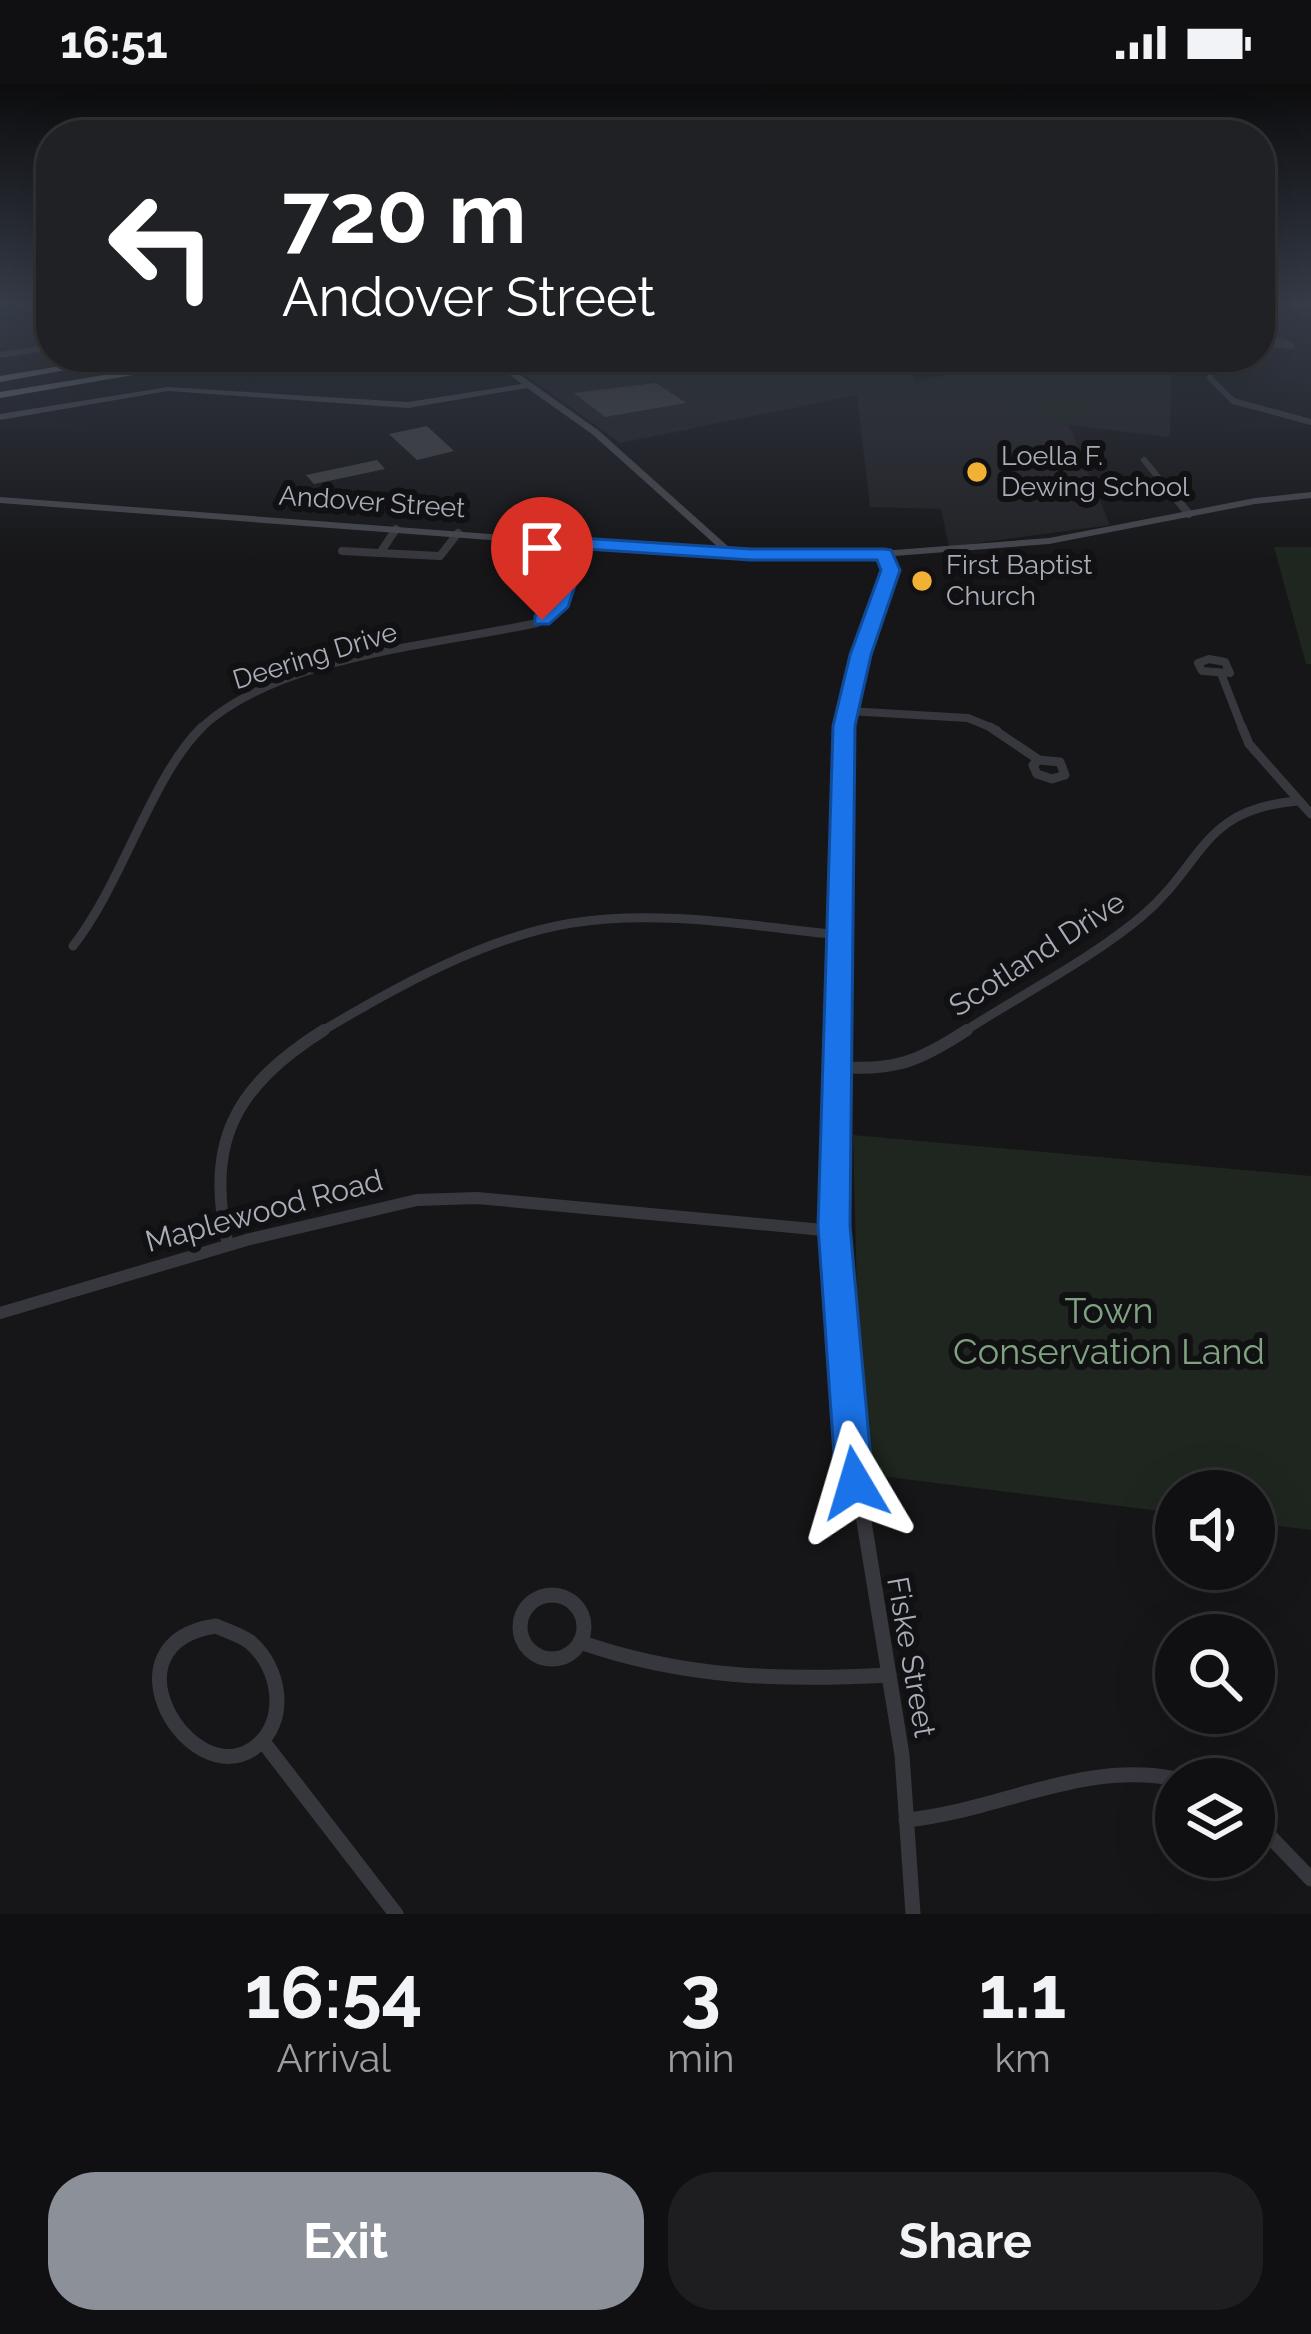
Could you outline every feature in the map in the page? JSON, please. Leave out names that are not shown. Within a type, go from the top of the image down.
[{"type":"main road","points":[[0,417],[160,390]]},
{"type":"main road","points":[[245,390],[408,405],[496,390]]},
{"type":"main road","points":[[536,390],[595,432],[730,553]]},
{"type":"main road","name":"Andover Street","points":[[0,500],[730,553],[884,554],[1003,547],[1311,496]]},
{"type":"street","points":[[1218,390],[1311,422]]},
{"type":"street","points":[[1144,460],[1189,514]]},
{"type":"street","points":[[380,554],[396,529]]},
{"type":"street","points":[[342,551],[440,556],[458,532]]},
{"type":"street","name":"Deering Drive","points":[[73,946],[106,905],[187,743],[210,717],[234,701],[291,682],[431,643],[537,623],[558,607],[580,543]]},
{"type":"street","name":"Fiske Street","points":[[884,554],[890,570],[848,711],[834,1231],[849,1445],[889,1675],[913,1914]]},
{"type":"street","points":[[1222,676],[1249,744],[1311,814]]},
{"type":"street","points":[[848,711],[968,718],[1000,731],[1039,760]]},
{"type":"street","name":"Scotland Drive","points":[[836,1067],[886,1070],[928,1055],[1142,916],[1229,817],[1261,804],[1298,801]]},
{"type":"street","points":[[228,1245],[215,1213],[215,1181],[243,1106],[270,1070],[297,1046],[373,1000],[505,943],[574,923],[650,918],[839,935]]},
{"type":"street","name":"Maplewood Road","points":[[0,1313],[361,1209],[477,1198],[834,1231]]},
{"type":"street","points":[[544,1593],[569,1596],[584,1616],[580,1642],[560,1660],[534,1657],[519,1636],[524,1609],[544,1593]]},
{"type":"street","points":[[228,1629],[263,1656],[280,1704],[276,1726],[265,1744],[236,1754],[218,1754],[172,1725],[159,1695],[159,1676],[173,1644],[187,1631],[228,1629]]},
{"type":"street","points":[[580,1642],[636,1661],[758,1681],[889,1675]]},
{"type":"street","points":[[265,1744],[396,1914]]},
{"type":"street","points":[[906,1820],[947,1820],[1034,1789],[1118,1769],[1155,1775]]},
{"type":"street","points":[[1275,1842],[1311,1879]]},
{"type":"shaded area","name":"Loella F. Dewing School","points":[[548,390],[1171,390],[1168,437],[1069,425],[1110,525],[949,547],[941,509],[870,507],[857,395],[620,443]]},
{"type":"green space","points":[[1008,390],[1047,390],[1089,399],[1075,422],[1064,423],[997,397]]},
{"type":"green space","points":[[1274,547],[1311,547],[1311,664],[1306,664]]},
{"type":"green space","name":"Town Conservation Land","points":[[853,1135],[1311,1176],[1311,1530],[1275,1526],[1275,1470],[1155,1470],[1155,1510],[872,1475],[859,1374]]},
{"type":"building","points":[[667,390],[686,403],[605,417],[574,393]]},
{"type":"building","points":[[427,426],[454,451],[417,460],[389,434]]},
{"type":"building","points":[[377,460],[385,469],[314,484],[306,475]]},
{"type":"place","name":"Loella F. Dewing School","points":[[977,472]]},
{"type":"place","name":"First Baptist Church","points":[[922,581]]},
{"type":"route","points":[[542,620],[558,607],[580,543],[751,554],[884,554],[890,570],[860,655],[844,726],[834,1226],[855,1483]]}]
